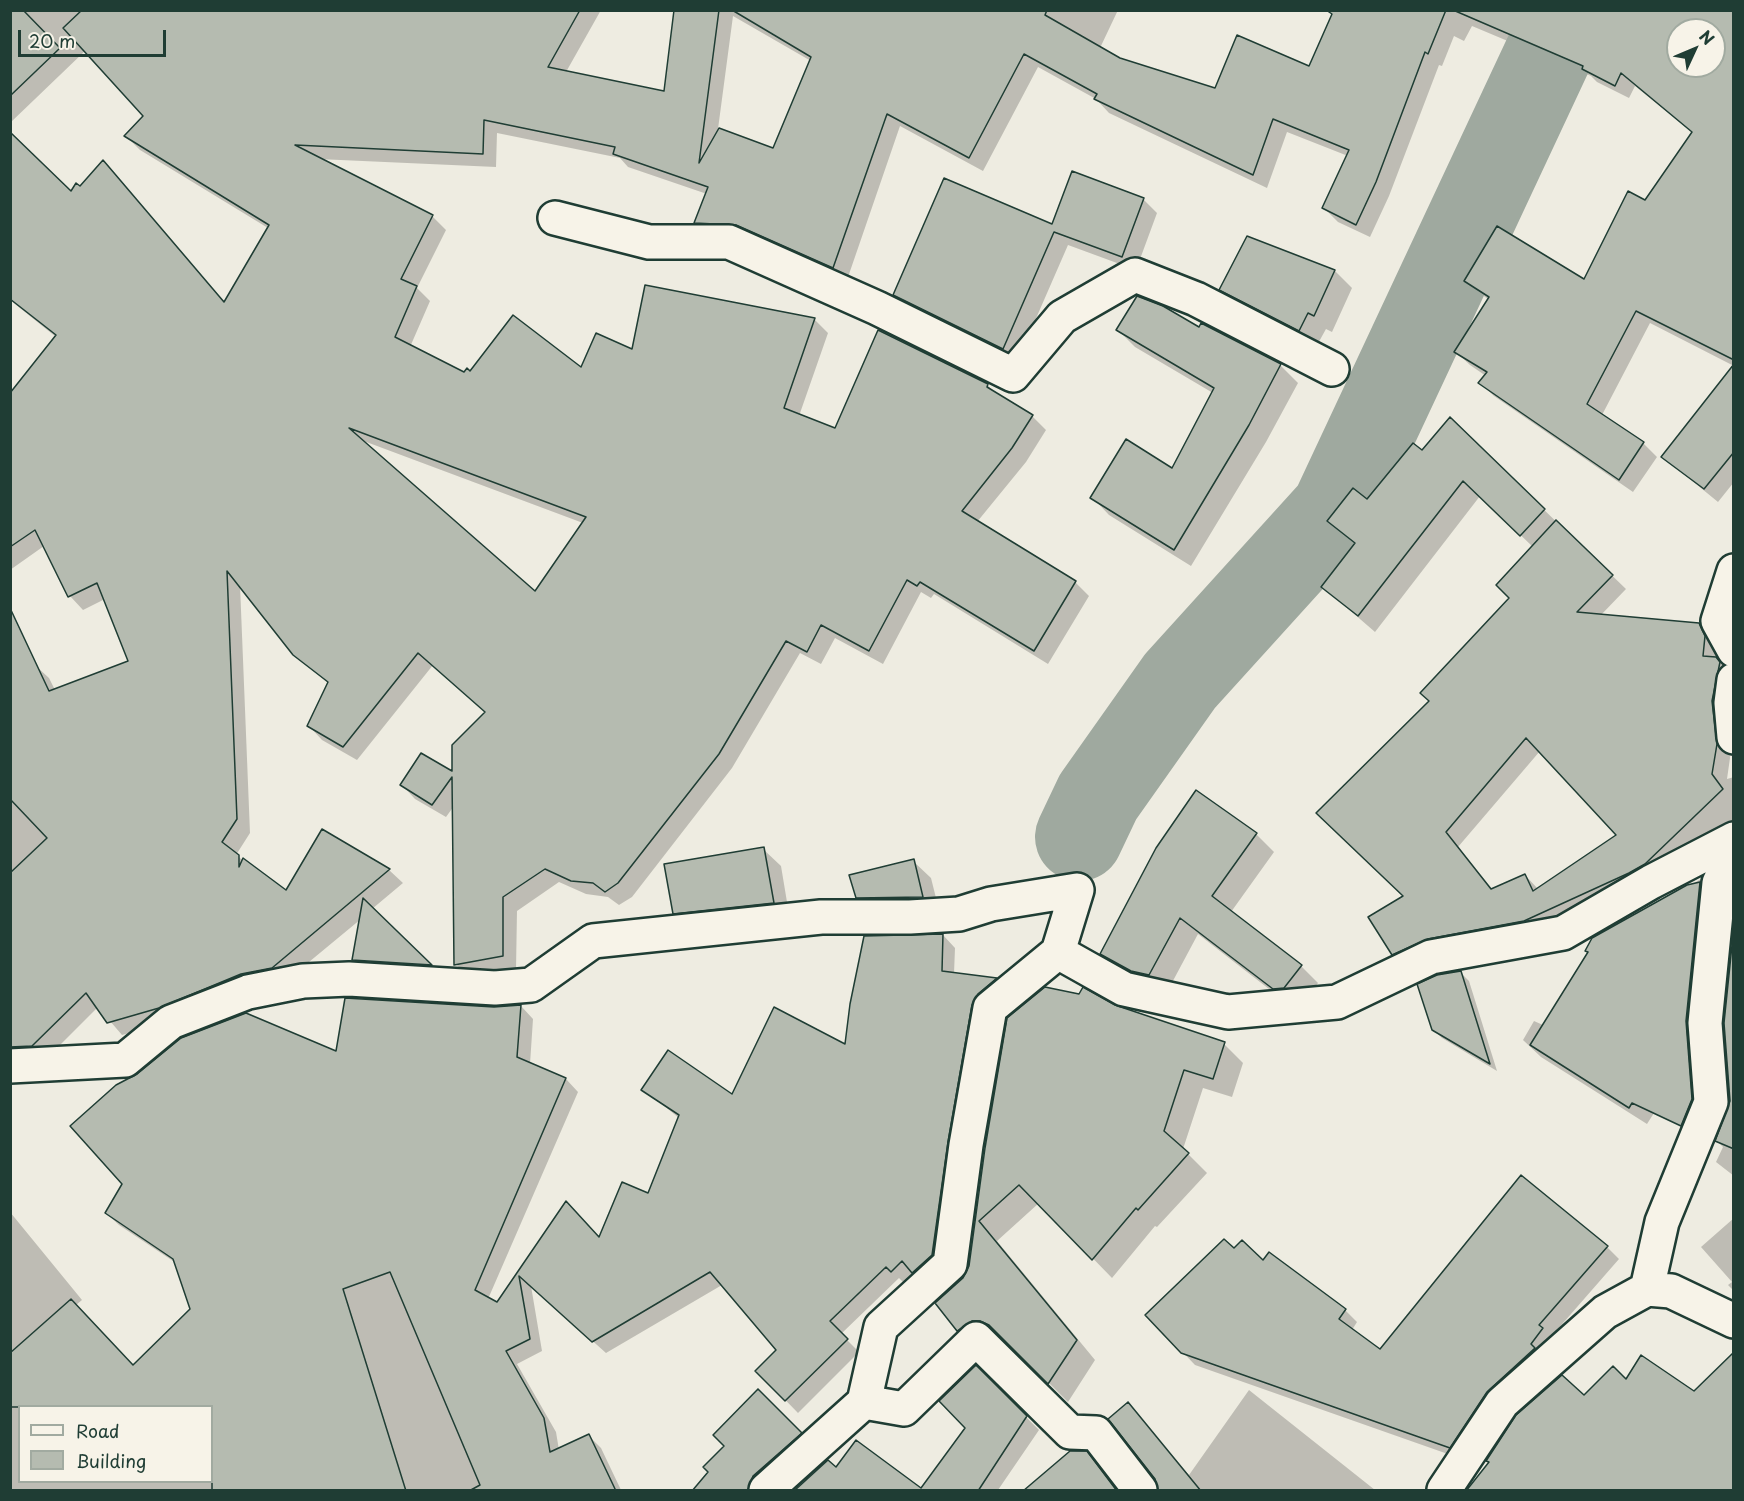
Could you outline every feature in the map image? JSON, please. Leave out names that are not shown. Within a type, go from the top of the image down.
[{"type":"street","points":[[555,218],[649,242],[729,242],[877,308],[1013,375],[1062,317],[1135,275],[1196,299],[1332,369]]},
{"type":"street","points":[[1734,571],[1718,621],[1734,650]]},
{"type":"street","points":[[1734,680],[1731,703],[1734,737]]},
{"type":"street","points":[[1058,952],[1124,988],[1228,1012],[1337,1002],[1431,957],[1563,933],[1651,882],[1734,839]]},
{"type":"street","points":[[1647,1289],[1662,1222],[1722,1104],[1706,1012],[1719,883],[1734,852]]},
{"type":"street","points":[[10,1066],[125,1060],[171,1022],[248,992],[303,981],[349,979],[495,988],[531,985],[593,941],[821,917],[910,917],[959,914],[991,904],[1077,890],[1058,952],[990,1008],[966,1145],[950,1264],[881,1327],[864,1402],[766,1491]]},
{"type":"street","points":[[1444,1491],[1502,1403],[1605,1312],[1647,1289],[1671,1291],[1734,1321]]},
{"type":"street","points":[[864,1402],[904,1409],[976,1339],[1070,1432],[1096,1432],[1140,1491]]},
{"type":"building","points":[[10,10],[23,10],[60,48],[10,96]]},
{"type":"building","points":[[82,10],[580,10],[548,67],[664,91],[674,10],[719,10],[699,163],[719,128],[773,148],[811,57],[732,10],[1047,10],[1045,15],[1120,58],[1215,88],[1237,35],[1309,66],[1332,14],[1326,10],[1446,10],[1428,54],[1425,52],[1376,182],[1356,225],[1322,208],[1349,150],[1273,119],[1253,175],[1094,99],[1097,94],[1024,54],[969,158],[887,114],[833,268],[736,225],[694,223],[708,187],[613,154],[615,147],[484,120],[483,154],[295,145],[433,215],[401,279],[417,286],[395,337],[464,372],[467,368],[470,371],[513,315],[581,367],[596,333],[632,349],[645,285],[815,318],[784,408],[835,428],[878,330],[988,384],[987,387],[1033,415],[1012,448],[962,511],[1076,581],[1034,651],[920,582],[917,586],[907,580],[869,651],[821,625],[807,652],[786,641],[719,754],[618,883],[605,892],[593,883],[571,881],[545,869],[503,897],[503,956],[454,965],[452,777],[432,805],[400,785],[421,753],[452,771],[452,745],[485,712],[418,653],[343,747],[307,726],[328,682],[293,655],[227,571],[237,819],[222,842],[239,855],[239,867],[243,858],[286,890],[322,829],[390,869],[272,968],[241,974],[159,1008],[107,1023],[86,993],[32,1046],[10,1047],[10,873],[47,838],[10,799],[10,608],[49,691],[128,661],[97,583],[68,597],[35,530],[10,547],[10,393],[56,335],[10,299],[10,132],[71,191],[76,183],[80,186],[103,160],[224,302],[269,225],[124,136],[143,116],[63,28]],"holes":[[[349,428],[586,517],[535,591]]]},
{"type":"building","points":[[1453,10],[1734,10],[1734,360],[1636,311],[1587,404],[1644,442],[1619,480],[1478,383],[1487,372],[1454,352],[1489,297],[1464,281],[1497,226],[1584,279],[1628,191],[1645,200],[1692,132],[1621,73],[1615,86],[1582,69],[1583,66]]},
{"type":"building","points":[[1072,171],[1144,198],[1122,257],[1054,232],[1003,349],[893,295],[944,178],[1052,224]]},
{"type":"building","points":[[1247,236],[1335,270],[1314,316],[1308,313],[1299,331],[1219,290]]},
{"type":"building","points":[[1137,296],[1163,306],[1199,327],[1201,323],[1281,364],[1249,425],[1174,550],[1090,498],[1126,439],[1172,468],[1214,388],[1116,330]]},
{"type":"building","points":[[1734,364],[1734,452],[1704,489],[1661,457]]},
{"type":"building","points":[[1450,417],[1545,509],[1520,536],[1463,481],[1358,616],[1321,587],[1355,543],[1327,521],[1353,488],[1367,499],[1413,443],[1422,450]]},
{"type":"building","points":[[1556,520],[1613,575],[1577,612],[1699,623],[1705,636],[1703,656],[1716,657],[1720,662],[1712,701],[1717,744],[1712,774],[1723,789],[1645,864],[1629,873],[1524,921],[1428,939],[1392,955],[1368,917],[1403,896],[1316,813],[1429,701],[1420,693],[1509,598],[1496,585]],"holes":[[[1526,738],[1616,835],[1533,891],[1525,874],[1491,889],[1446,832]]]},
{"type":"building","points":[[1196,790],[1257,833],[1212,896],[1302,965],[1284,988],[1273,989],[1180,918],[1149,975],[1131,971],[1100,954],[1156,848]]},
{"type":"building","points":[[764,847],[774,903],[673,914],[664,864]]},
{"type":"building","points":[[914,859],[923,897],[856,898],[849,875]]},
{"type":"building","points":[[1700,882],[1686,1021],[1692,1099],[1681,1126],[1632,1103],[1629,1108],[1530,1045],[1588,952],[1585,951],[1592,938],[1687,885]]},
{"type":"building","points":[[363,898],[432,965],[352,960]]},
{"type":"building","points":[[1734,926],[1734,1149],[1715,1141],[1730,1101],[1724,1023]]},
{"type":"building","points":[[943,934],[942,971],[997,978],[978,994],[972,1005],[948,1142],[932,1255],[912,1273],[902,1261],[891,1272],[886,1267],[830,1321],[848,1339],[785,1401],[755,1371],[776,1350],[710,1272],[592,1342],[519,1276],[530,1339],[506,1351],[544,1418],[550,1452],[589,1434],[616,1491],[469,1491],[480,1485],[390,1272],[343,1289],[406,1491],[212,1491],[213,1405],[18,1405],[18,1407],[10,1407],[10,1353],[71,1299],[133,1365],[190,1309],[173,1259],[105,1213],[122,1184],[70,1126],[116,1085],[137,1074],[181,1038],[246,1013],[336,1051],[345,998],[494,1007],[521,1005],[517,1057],[566,1078],[475,1290],[497,1302],[566,1201],[599,1237],[622,1182],[648,1193],[679,1115],[641,1090],[668,1050],[732,1094],[774,1007],[845,1044],[850,1004],[864,936]]},
{"type":"building","points":[[1461,971],[1490,1064],[1432,1030],[1417,984],[1437,975]]},
{"type":"building","points":[[1045,987],[1079,994],[1083,987],[1115,1005],[1225,1042],[1213,1079],[1184,1070],[1164,1131],[1189,1153],[1138,1210],[1136,1208],[1092,1260],[1019,1185],[979,1221],[1077,1340],[1048,1384],[989,1325],[980,1321],[972,1321],[957,1331],[935,1303],[963,1278],[969,1266],[985,1148],[1007,1018]]},
{"type":"building","points":[[1521,1175],[1608,1246],[1539,1325],[1543,1328],[1531,1344],[1535,1348],[1487,1392],[1450,1448],[1181,1353],[1145,1315],[1224,1239],[1234,1248],[1242,1240],[1263,1260],[1269,1252],[1346,1309],[1339,1319],[1380,1349]]},
{"type":"building","points":[[1734,1352],[1734,1491],[1466,1491],[1489,1462],[1486,1461],[1516,1415],[1562,1375],[1584,1395],[1613,1366],[1626,1379],[1641,1355],[1694,1391]]},
{"type":"building","points":[[976,1365],[1027,1416],[978,1491],[794,1491],[828,1460],[836,1467],[856,1440],[921,1488],[965,1428],[939,1401]]},
{"type":"building","points":[[758,1389],[802,1433],[753,1476],[748,1491],[692,1491],[708,1472],[703,1467],[724,1446],[713,1435]]},
{"type":"building","points":[[1128,1402],[1201,1491],[1158,1491],[1155,1479],[1108,1419]]},
{"type":"building","points":[[1070,1451],[1087,1451],[1117,1491],[1023,1491]]},
{"type":"waterway","points":[[1079,837],[1098,797],[1180,681],[1335,510],[1569,10]]}]
